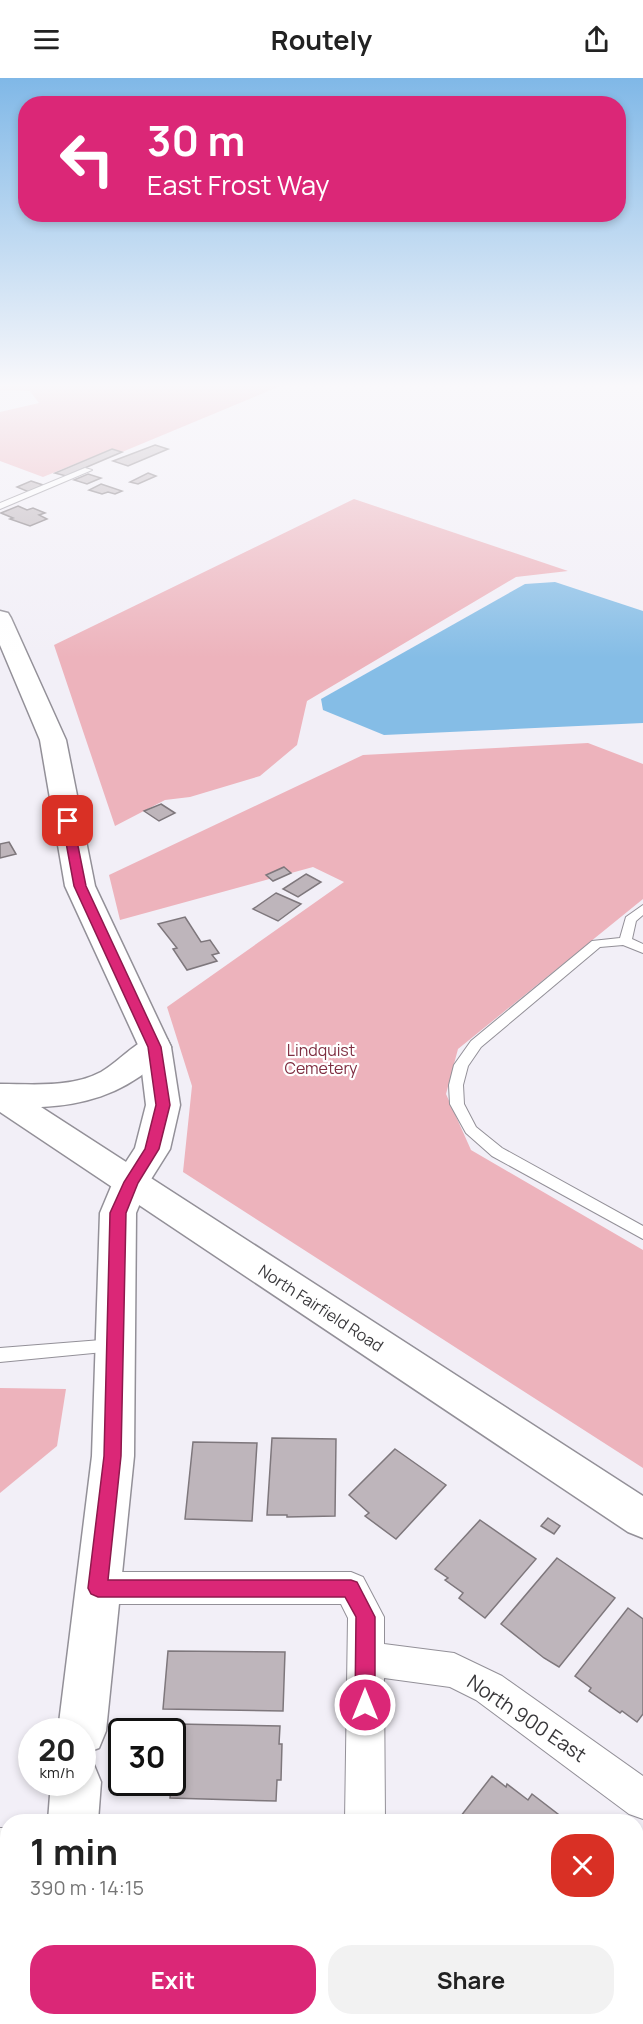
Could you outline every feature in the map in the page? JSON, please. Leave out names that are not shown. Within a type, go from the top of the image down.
[{"type":"street","points":[[0,618],[52,740],[80,886],[155,1047],[163,1105],[152,1149],[131,1182],[118,1213],[112,1456],[83,1718]]},
{"type":"street","points":[[0,1096],[65,1095],[87,1089],[107,1082],[126,1071],[155,1047]]},
{"type":"street","name":"North Fairfield Road","points":[[0,1096],[643,1519]]},
{"type":"street","points":[[98,1588],[351,1588],[366,1617],[364,1814]]},
{"type":"street","name":"North 900 East","points":[[365,1658],[454,1670],[489,1688],[643,1800]]},
{"type":"street","points":[[74,1814],[75,1796]]},
{"type":"lane","points":[[0,506],[74,476]]},
{"type":"lane","points":[[625,941],[630,920],[643,909]]},
{"type":"lane","points":[[643,949],[625,941],[596,944],[476,1044],[461,1065],[456,1085],[457,1104],[471,1130],[498,1152],[643,1233]]},
{"type":"lane","points":[[0,1355],[115,1345]]},
{"type":"green space","points":[[354,499],[568,571],[516,577],[307,701],[297,745],[260,776],[190,797],[165,800],[115,826],[54,645]]},
{"type":"green space","name":"Lindquist Cemetery","points":[[588,743],[643,764],[643,899],[458,1049],[446,1094],[471,1150],[643,1250],[643,1468],[183,1172],[192,1086],[167,1007],[344,882],[313,867],[120,920],[109,875],[363,755]]},
{"type":"green space","points":[[0,1388],[66,1389],[57,1446],[0,1493]]},
{"type":"water","points":[[555,582],[643,611],[643,723],[384,735],[323,710],[321,699],[525,584]]},
{"type":"building","points":[[84,476],[101,478],[87,484],[74,480]]},
{"type":"building","points":[[142,476],[156,476],[138,484],[130,482]]},
{"type":"building","points":[[31,481],[43,485],[29,492],[17,487]]},
{"type":"building","points":[[101,484],[122,491],[115,494],[108,492],[102,494],[89,490]]},
{"type":"building","points":[[18,506],[27,510],[33,508],[45,513],[39,515],[47,519],[30,526],[1,513]]},
{"type":"building","points":[[161,804],[175,813],[159,821],[144,811]]},
{"type":"building","points":[[9,842],[16,854],[0,858],[0,844]]},
{"type":"building","points":[[284,867],[291,873],[273,881],[266,875]]},
{"type":"building","points":[[306,874],[321,882],[298,897],[283,889]]},
{"type":"building","points":[[276,893],[301,904],[278,921],[253,909]]},
{"type":"building","points":[[185,917],[201,942],[210,940],[219,953],[212,955],[217,961],[187,970],[173,949],[177,948],[158,924]]},
{"type":"building","points":[[272,1438],[336,1439],[335,1516],[267,1515]]},
{"type":"building","points":[[193,1442],[257,1443],[252,1521],[185,1519]]},
{"type":"building","points":[[395,1449],[446,1485],[396,1539],[365,1516],[369,1513],[349,1495]]},
{"type":"building","points":[[548,1518],[560,1526],[554,1534],[541,1526]]},
{"type":"building","points":[[480,1520],[536,1559],[485,1618],[459,1598],[463,1593],[445,1580],[448,1578],[435,1569]]},
{"type":"building","points":[[557,1558],[615,1598],[559,1667],[501,1624]]},
{"type":"building","points":[[628,1608],[643,1619],[643,1714],[637,1722],[589,1691],[591,1688],[575,1676]]},
{"type":"building","points":[[168,1651],[285,1652],[283,1711],[163,1709]]},
{"type":"building","points":[[186,1724],[280,1726],[281,1780],[277,1780],[276,1801],[170,1798],[170,1796],[186,1796]]},
{"type":"building","points":[[492,1776],[528,1800],[532,1794],[558,1814],[462,1814]]},
{"type":"route","points":[[68,821],[80,886],[155,1047],[163,1105],[152,1149],[131,1182],[118,1213],[112,1456],[98,1588],[351,1588],[366,1617],[365,1705]]}]
